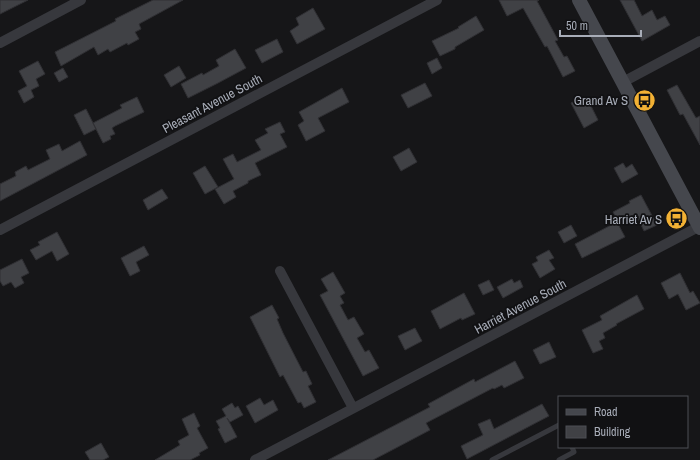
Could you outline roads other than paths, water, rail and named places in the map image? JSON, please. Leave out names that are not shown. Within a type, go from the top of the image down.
[{"type":"street","points":[[0,43],[81,0]]},
{"type":"street","name":"Pleasant Avenue South","points":[[0,230],[436,0]]},
{"type":"street","points":[[579,0],[700,227]]},
{"type":"street","points":[[623,82],[700,42]]},
{"type":"street","name":"Harriet Avenue South","points":[[255,460],[700,227]]},
{"type":"street","points":[[280,271],[353,408]]},
{"type":"lane","points":[[492,460],[558,426]]},
{"type":"lane","points":[[559,460],[574,452],[572,448]]},
{"type":"place","name":"Grand Av S","points":[[644,100]]},
{"type":"place","name":"Harriet Av S","points":[[677,219]]}]
